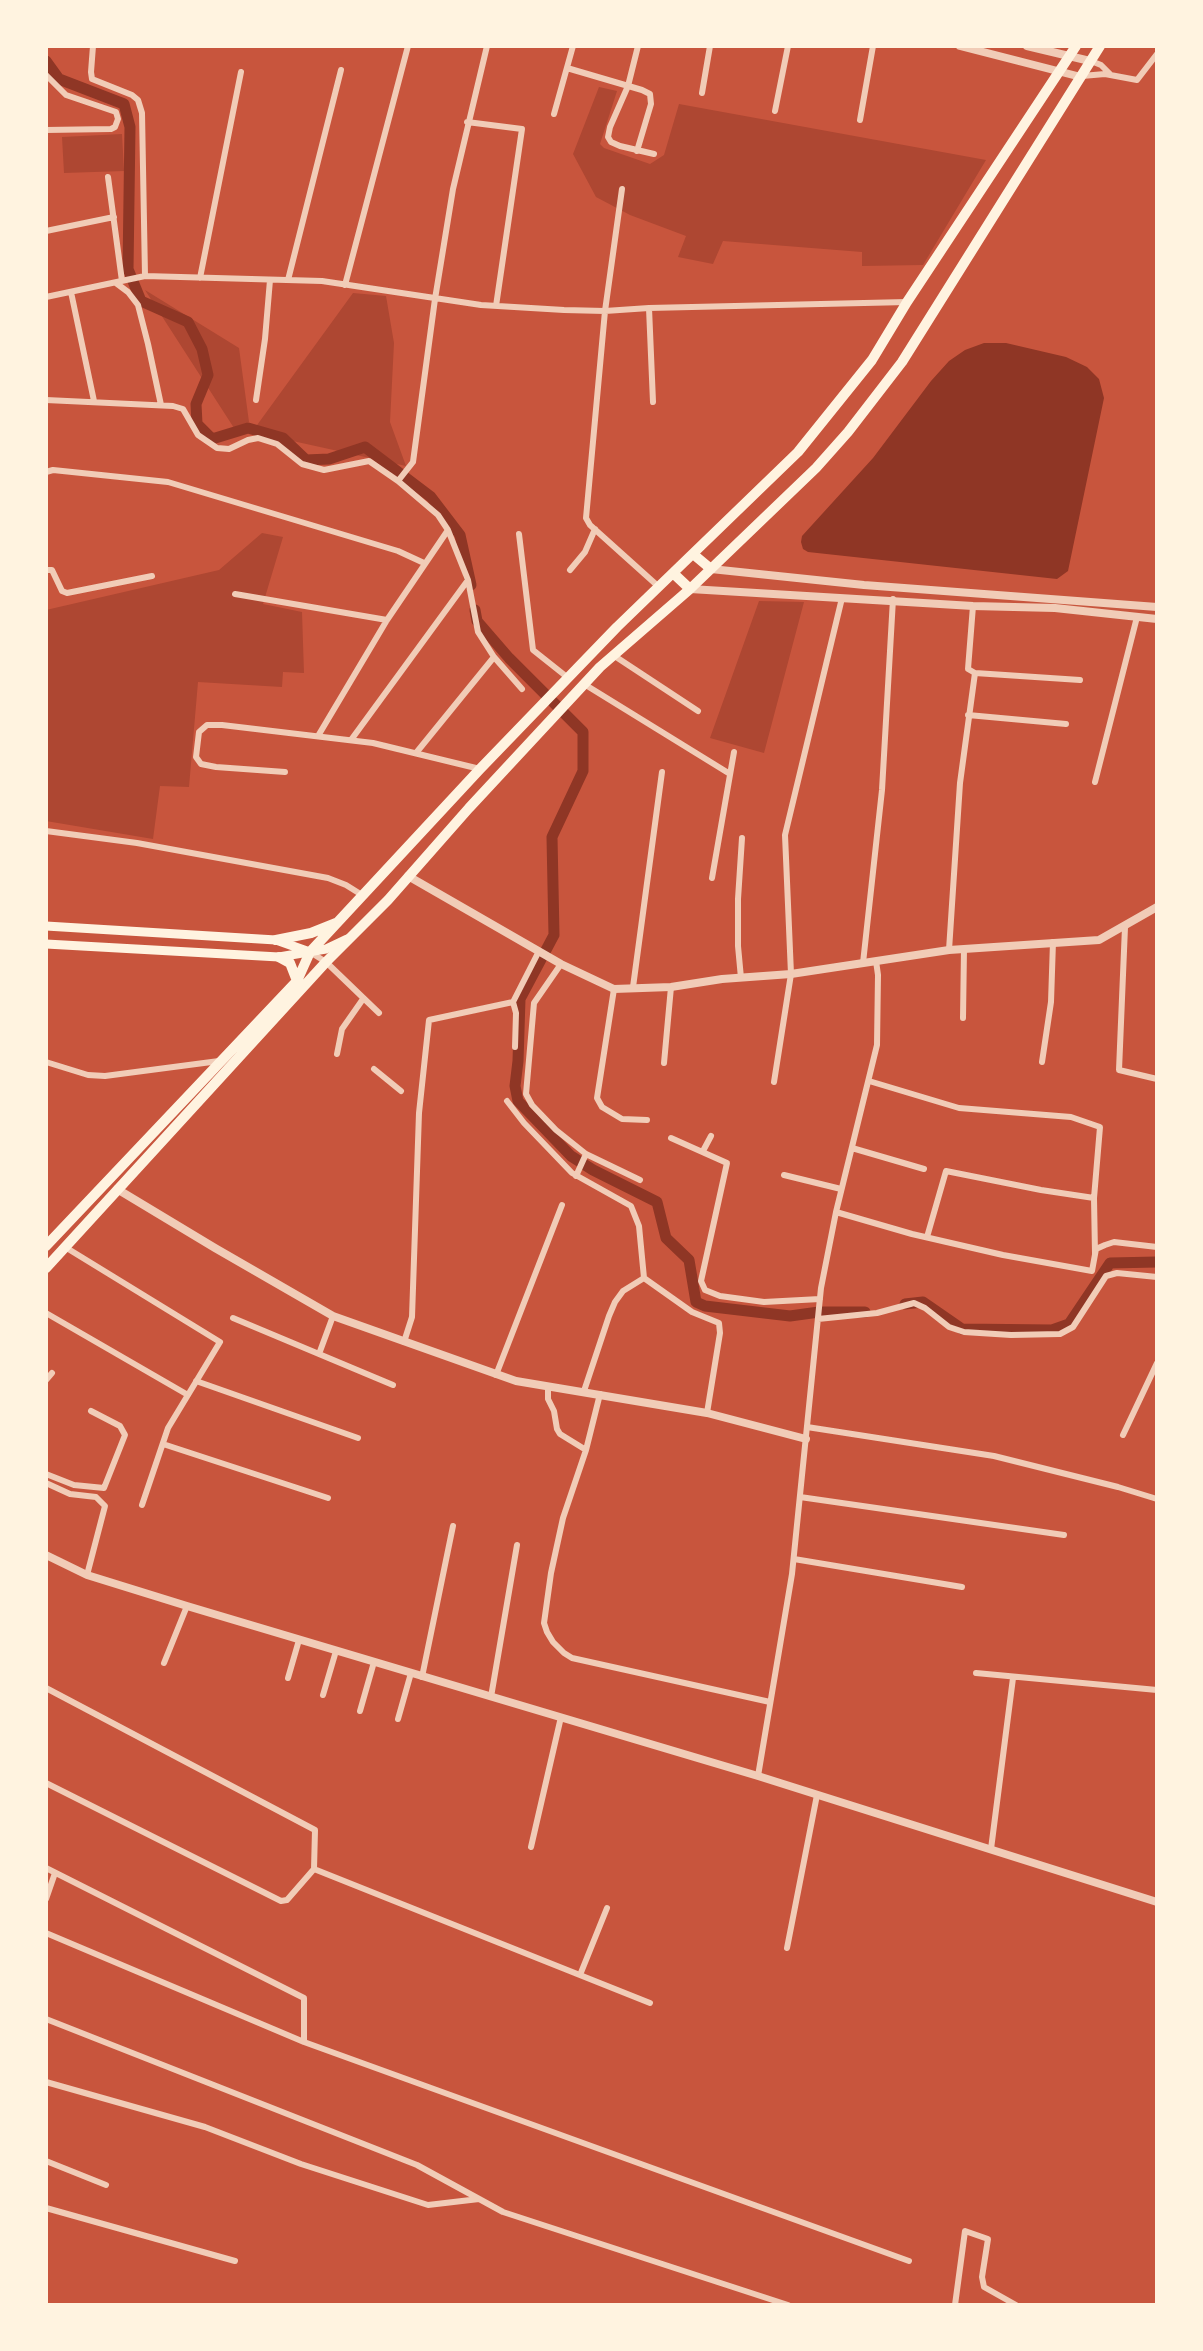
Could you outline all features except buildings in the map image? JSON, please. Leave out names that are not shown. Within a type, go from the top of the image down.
[{"type":"main road","points":[[46,1246],[222,1061],[388,900],[584,684],[690,589],[816,468],[902,362],[1100,46]]},
{"type":"main road","points":[[46,1268],[299,985],[310,952],[565,680],[798,452],[872,360],[1073,51]]},
{"type":"main road","points":[[693,554],[711,569]]},
{"type":"main road","points":[[673,573],[690,589]]},
{"type":"main road","points":[[46,926],[276,940],[311,933],[340,921]]},
{"type":"main road","points":[[46,944],[279,957],[326,949],[350,937]]},
{"type":"main road","points":[[276,940],[310,952]]},
{"type":"main road","points":[[279,957],[290,963],[299,985]]},
{"type":"street","points":[[93,46],[92,79],[132,95],[141,106],[144,276]]},
{"type":"street","points":[[345,285],[408,46]]},
{"type":"street","points":[[399,480],[413,462],[453,189],[487,46]]},
{"type":"street","points":[[554,114],[573,46]]},
{"type":"street","points":[[638,46],[628,86],[608,137],[613,143],[654,154]]},
{"type":"street","points":[[702,93],[710,46]]},
{"type":"street","points":[[775,111],[788,46]]},
{"type":"street","points":[[860,120],[873,46]]},
{"type":"street","points":[[960,46],[1081,77],[1111,75],[1137,80],[1157,54]]},
{"type":"street","points":[[1027,46],[1073,51],[1101,65],[1111,75]]},
{"type":"street","points":[[567,68],[645,91],[652,97],[637,151]]},
{"type":"street","points":[[288,280],[341,70]]},
{"type":"street","points":[[200,278],[241,72]]},
{"type":"street","points":[[46,75],[66,95],[116,112],[118,119],[111,129],[46,130]]},
{"type":"street","points":[[467,122],[522,129],[496,306]]},
{"type":"street","points":[[108,177],[121,282],[138,305],[161,405]]},
{"type":"street","points":[[622,189],[605,311],[586,515],[587,521],[595,529],[659,587]]},
{"type":"street","points":[[46,231],[114,217]]},
{"type":"street","points":[[46,297],[144,276],[288,280],[496,306],[605,311],[907,302]]},
{"type":"street","points":[[256,400],[270,280]]},
{"type":"street","points":[[71,292],[94,401]]},
{"type":"street","points":[[649,308],[653,402]]},
{"type":"street","points":[[46,400],[161,405],[183,409],[198,435],[217,448],[229,449],[253,438],[265,439],[313,468],[333,470],[369,461],[399,480],[438,515],[448,530],[468,580],[478,632],[494,657],[522,689]]},
{"type":"street","points":[[46,472],[53,470],[168,482],[398,551],[424,563]]},
{"type":"street","points":[[570,570],[585,552],[595,529]]},
{"type":"street","points":[[318,736],[387,620],[448,530]]},
{"type":"street","points":[[519,534],[533,650],[565,680]]},
{"type":"street","points":[[711,569],[894,588],[1157,607]]},
{"type":"street","points":[[46,570],[52,570],[61,589],[67,593],[152,576]]},
{"type":"street","points":[[351,740],[468,580]]},
{"type":"street","points":[[863,963],[882,790],[894,588]]},
{"type":"street","points":[[690,589],[1055,608],[1157,619]]},
{"type":"street","points":[[235,594],[387,620]]},
{"type":"street","points":[[774,1082],[791,974],[785,835],[842,598]]},
{"type":"street","points":[[973,606],[968,669],[975,673],[1080,680]]},
{"type":"street","points":[[1095,782],[1137,617]]},
{"type":"street","points":[[613,655],[698,711]]},
{"type":"street","points":[[416,753],[494,657]]},
{"type":"street","points":[[949,950],[960,783],[975,673]]},
{"type":"street","points":[[584,684],[730,774]]},
{"type":"street","points":[[968,715],[1066,724]]},
{"type":"street","points":[[285,772],[201,764],[196,757],[199,732],[204,726],[213,724],[351,740],[480,769]]},
{"type":"street","points":[[712,878],[734,752]]},
{"type":"street","points":[[633,987],[662,772]]},
{"type":"street","points":[[46,831],[137,843],[328,878],[363,896]]},
{"type":"street","points":[[741,978],[738,930],[742,838]]},
{"type":"street","points":[[408,876],[561,964],[614,989],[671,987],[791,974],[949,950],[1099,940],[1157,907]]},
{"type":"street","points":[[1125,927],[1119,1070],[1157,1079]]},
{"type":"street","points":[[1042,1062],[1051,1002],[1053,942]]},
{"type":"street","points":[[963,1018],[964,949]]},
{"type":"street","points":[[515,1047],[516,1013],[513,1002],[539,951]]},
{"type":"street","points":[[310,952],[326,962],[379,1013]]},
{"type":"street","points":[[758,1776],[794,1559],[820,1299],[841,1189],[877,1045],[876,961]]},
{"type":"street","points":[[561,964],[534,1003],[526,1094],[532,1105],[584,1156],[640,1180]]},
{"type":"street","points":[[664,1063],[671,987]]},
{"type":"street","points":[[614,989],[597,1098],[602,1107],[622,1119],[647,1120]]},
{"type":"street","points":[[337,1054],[342,1029],[363,999]]},
{"type":"street","points":[[404,1342],[412,1317],[419,1113],[429,1020],[513,1002]]},
{"type":"street","points":[[46,1062],[88,1075],[105,1076],[222,1061]]},
{"type":"street","points":[[374,1069],[401,1091]]},
{"type":"street","points":[[869,1081],[959,1108],[1071,1117],[1100,1127],[1094,1198],[1095,1254]]},
{"type":"street","points":[[507,1101],[524,1123],[576,1173],[596,1188],[631,1206],[639,1226],[644,1278],[692,1312],[719,1323],[707,1413]]},
{"type":"street","points":[[703,1151],[711,1136]]},
{"type":"street","points":[[671,1138],[727,1163],[701,1281],[704,1289],[720,1296],[764,1302],[820,1299]]},
{"type":"street","points":[[852,1148],[924,1169]]},
{"type":"street","points":[[576,1173],[584,1156]]},
{"type":"street","points":[[927,1237],[946,1171],[1094,1198]]},
{"type":"street","points":[[784,1175],[841,1189]]},
{"type":"street","points":[[117,1189],[333,1316],[404,1342],[516,1381],[707,1413],[806,1439]]},
{"type":"street","points":[[496,1375],[562,1205]]},
{"type":"street","points":[[836,1212],[1003,1255],[1092,1271],[1096,1249],[1114,1242],[1157,1247]]},
{"type":"street","points":[[65,1247],[220,1342],[168,1428],[142,1505]]},
{"type":"street","points":[[818,1319],[877,1313],[914,1303],[955,1331],[1011,1335],[1064,1333],[1076,1322],[1109,1274],[1157,1277]]},
{"type":"street","points":[[584,1391],[615,1302],[623,1291],[644,1278]]},
{"type":"street","points":[[46,1313],[188,1395]]},
{"type":"street","points":[[319,1354],[333,1316]]},
{"type":"street","points":[[233,1318],[393,1385]]},
{"type":"street","points":[[1123,1435],[1157,1363]]},
{"type":"street","points":[[46,1380],[52,1373]]},
{"type":"street","points":[[196,1381],[358,1438]]},
{"type":"street","points":[[548,1386],[548,1399],[557,1429],[586,1450]]},
{"type":"street","points":[[600,1394],[586,1450],[563,1518],[551,1573],[544,1623],[553,1642],[572,1658],[770,1702]]},
{"type":"street","points":[[46,1474],[74,1485],[104,1488],[125,1435],[120,1426],[91,1411]]},
{"type":"street","points":[[807,1427],[994,1456],[1157,1499]]},
{"type":"street","points":[[163,1444],[328,1498]]},
{"type":"street","points":[[46,1483],[70,1494],[96,1497],[105,1506],[87,1575]]},
{"type":"street","points":[[800,1497],[1064,1535]]},
{"type":"street","points":[[422,1677],[453,1526]]},
{"type":"street","points":[[491,1697],[517,1545]]},
{"type":"street","points":[[46,1555],[87,1575],[758,1776],[1157,1902]]},
{"type":"street","points":[[794,1559],[962,1587]]},
{"type":"street","points":[[164,1663],[187,1606]]},
{"type":"street","points":[[288,1678],[299,1640]]},
{"type":"street","points":[[323,1695],[336,1651]]},
{"type":"street","points":[[360,1711],[374,1662]]},
{"type":"street","points":[[398,1719],[411,1673]]},
{"type":"street","points":[[976,1673],[1157,1690]]},
{"type":"street","points":[[991,1849],[1013,1678]]},
{"type":"street","points":[[46,1688],[315,1830],[314,1869],[287,1900],[281,1901],[46,1783]]},
{"type":"street","points":[[531,1847],[561,1717]]},
{"type":"street","points":[[787,1948],[817,1795]]},
{"type":"street","points":[[46,1868],[304,1998],[304,2042]]},
{"type":"street","points":[[314,1869],[650,2003]]},
{"type":"street","points":[[46,1899],[55,1873]]},
{"type":"street","points":[[580,1975],[607,1908]]},
{"type":"street","points":[[46,1933],[304,2042],[909,2261]]},
{"type":"street","points":[[46,2019],[417,2165],[503,2212],[788,2305]]},
{"type":"street","points":[[46,2082],[205,2127],[301,2164],[428,2205],[479,2199]]},
{"type":"street","points":[[46,2161],[106,2185]]},
{"type":"street","points":[[46,2208],[235,2261]]},
{"type":"street","points":[[955,2305],[965,2231],[988,2239],[982,2277],[984,2287],[1016,2305]]},
{"type":"shaded area","points":[[599,87],[617,91],[600,144],[650,164],[664,155],[679,104],[986,160],[923,265],[862,266],[862,252],[723,241],[713,264],[678,257],[686,236],[630,215],[596,197],[573,154]]},
{"type":"shaded area","points":[[122,134],[124,171],[64,173],[62,137]]},
{"type":"shaded area","points":[[145,290],[239,348],[249,422],[234,428]]},
{"type":"shaded area","points":[[353,293],[386,296],[394,343],[390,422],[406,466],[252,432]]},
{"type":"shaded area","points":[[984,343],[1006,343],[1066,357],[1087,367],[1099,379],[1104,398],[1068,571],[1057,579],[803,549],[802,536],[873,458],[931,381],[949,361],[965,350]]},
{"type":"shaded area","points":[[262,533],[283,537],[263,604],[302,612],[304,673],[283,672],[282,687],[198,682],[189,787],[160,786],[153,839],[46,821],[46,610],[219,570]]},
{"type":"shaded area","points":[[759,601],[804,602],[764,753],[710,738]]},
{"type":"waterway","points":[[46,61],[59,79],[124,104],[130,127],[128,269],[141,301],[188,322],[202,349],[208,375],[196,404],[197,424],[212,439],[248,428],[283,438],[306,460],[329,459],[365,447],[431,497],[460,535],[471,585]]},
{"type":"waterway","points":[[475,610],[477,621],[509,658],[583,732],[583,771],[552,837],[554,935],[520,999],[515,1086],[518,1101],[571,1156],[657,1202],[666,1238],[689,1260],[696,1302],[705,1306],[790,1316],[819,1312],[865,1312]]},
{"type":"waterway","points":[[905,1304],[923,1302],[962,1329],[1052,1330],[1069,1324],[1110,1263],[1157,1262]]}]
